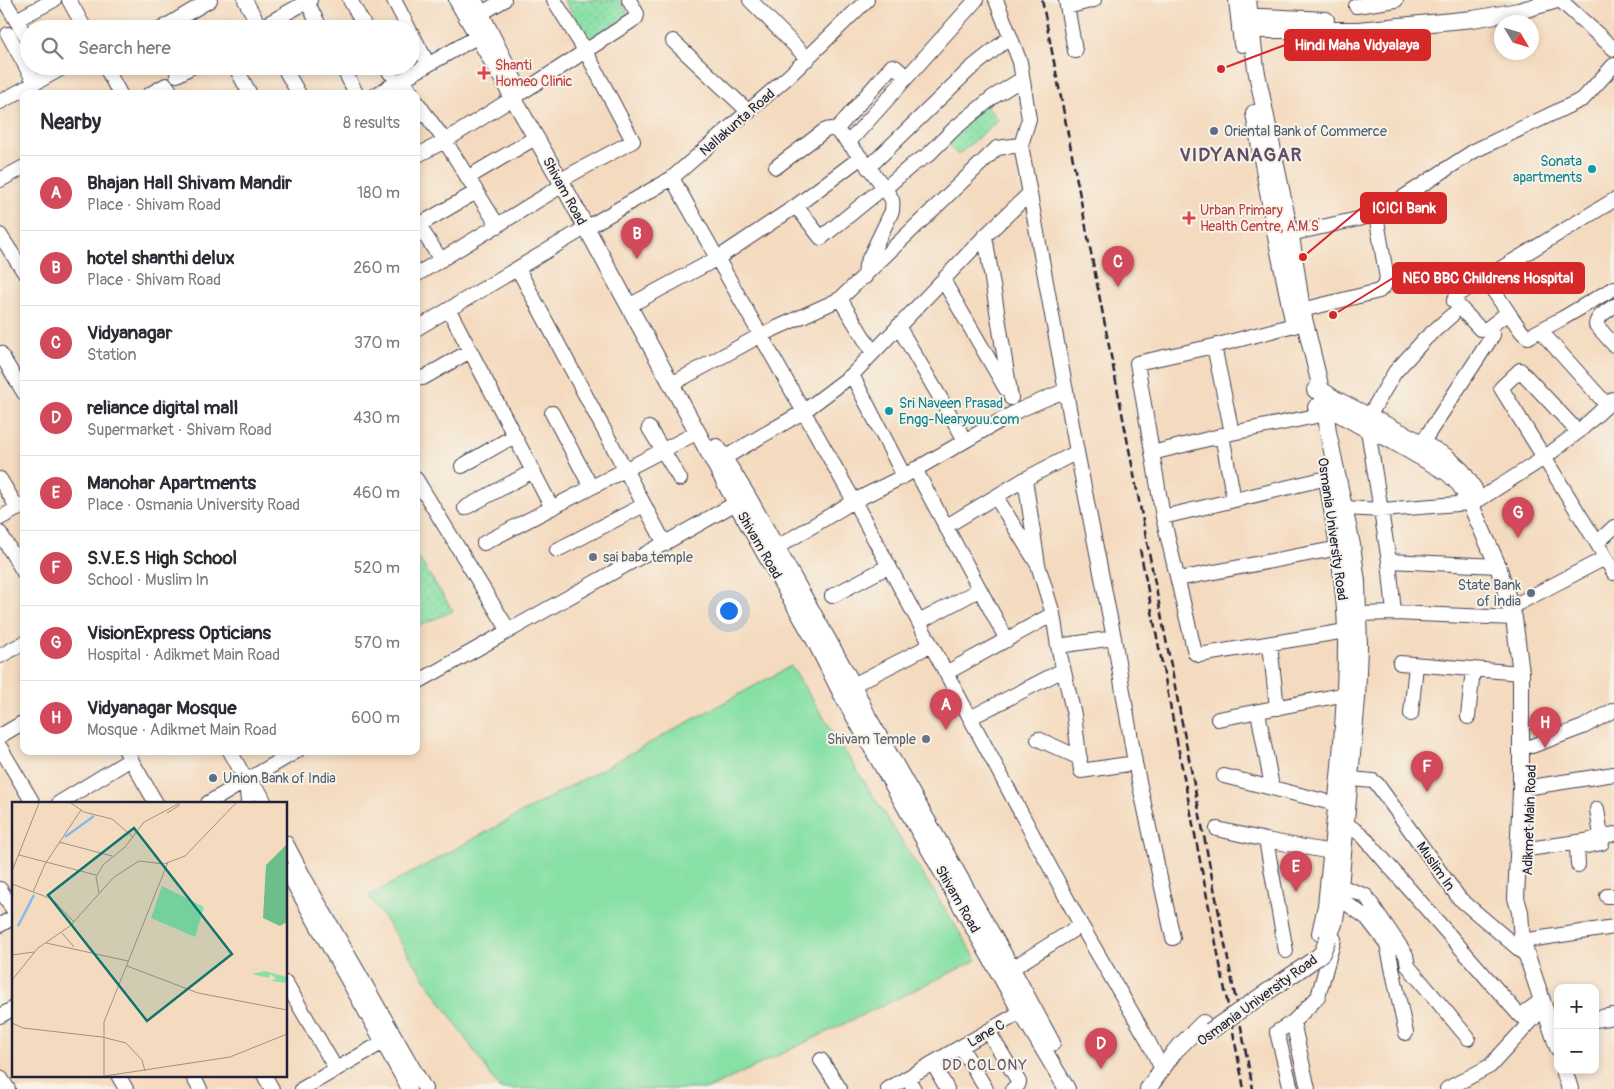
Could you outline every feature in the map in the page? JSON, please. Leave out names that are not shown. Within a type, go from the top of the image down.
[{"type":"main road","name":"Shivam Road","points":[[457,0],[483,33],[565,180],[698,432],[776,548],[853,685],[868,717],[1007,972],[1067,1089]]},
{"type":"main road","points":[[1244,15],[1331,20],[1355,8],[1478,7],[1559,0]]},
{"type":"main road","points":[[1244,15],[1358,30],[1473,19],[1519,4]]},
{"type":"main road","name":"Shivam Road","points":[[478,7],[483,33]]},
{"type":"main road","name":"Osmania University Road","points":[[1244,15],[1290,234],[1318,404],[1327,478],[1344,585],[1346,694],[1326,906],[1327,932]]},
{"type":"main road","name":"Osmania University Road","points":[[1148,1089],[1169,1066],[1188,1052],[1210,1031],[1322,953],[1339,892],[1351,779],[1357,699],[1359,614],[1357,582],[1328,432],[1294,325],[1276,237],[1244,15]]},
{"type":"main road","name":"Shivam Road","points":[[517,95],[535,138],[565,180]]},
{"type":"main road","name":"Shivam Road","points":[[586,220],[636,302],[724,458],[742,500],[841,693],[1007,972]]},
{"type":"main road","points":[[1318,404],[1335,399],[1368,423]]},
{"type":"main road","points":[[1318,404],[1343,416],[1368,423]]},
{"type":"main road","points":[[1328,432],[1343,416]]},
{"type":"main road","name":"Adikmet Main Road","points":[[1368,423],[1385,424],[1422,443],[1455,464],[1467,478],[1498,566],[1517,610],[1521,673],[1521,791],[1516,898],[1525,948],[1543,1003],[1554,1024]]},
{"type":"main road","name":"Adikmet Main Road","points":[[1368,423],[1389,439],[1439,466],[1460,485],[1475,501],[1504,554],[1532,668],[1531,787],[1526,897],[1520,912]]},
{"type":"main road","name":"Shivam Road","points":[[1027,1010],[1079,1089]]},
{"type":"main road","points":[[1599,1018],[1614,1016]]},
{"type":"main road","name":"Osmania University Road","points":[[1162,1089],[1169,1066]]},
{"type":"main road","points":[[1565,1074],[1570,1089]]},
{"type":"street","points":[[4,0],[20,26]]},
{"type":"street","points":[[16,20],[54,0]]},
{"type":"street","points":[[69,0],[80,20]]},
{"type":"street","points":[[176,20],[210,0]]},
{"type":"street","points":[[246,0],[256,20]]},
{"type":"street","points":[[350,0],[361,20]]},
{"type":"street","points":[[394,0],[405,20]]},
{"type":"street","points":[[478,7],[504,0]]},
{"type":"street","points":[[420,272],[498,226],[565,180],[633,141],[586,52],[554,0]]},
{"type":"street","points":[[420,154],[445,141],[586,52],[636,18],[637,14],[629,0]]},
{"type":"street","points":[[750,0],[808,59]]},
{"type":"street","name":"Nallakunta Road","points":[[420,327],[518,269],[586,220],[672,178],[808,59],[867,0]]},
{"type":"street","points":[[848,142],[976,0]]},
{"type":"street","points":[[996,0],[1020,62],[1029,119],[1020,145],[1077,452],[1114,638],[1135,763],[1173,938]]},
{"type":"street","points":[[1075,51],[1067,3],[1094,0]]},
{"type":"street","points":[[1355,8],[1396,0]]},
{"type":"street","points":[[1559,0],[1614,49]]},
{"type":"street","points":[[275,20],[309,1],[317,20]]},
{"type":"street","points":[[420,66],[428,64],[483,33]]},
{"type":"street","points":[[8,34],[20,56]]},
{"type":"street","points":[[636,302],[718,258],[864,163],[962,76],[1010,37]]},
{"type":"street","points":[[673,40],[749,112]]},
{"type":"street","points":[[420,49],[428,64]]},
{"type":"street","points":[[1290,234],[1371,216],[1474,151],[1583,99],[1614,65]]},
{"type":"street","points":[[836,130],[892,66],[907,77]]},
{"type":"street","points":[[31,75],[35,83]]},
{"type":"street","points":[[22,90],[35,83],[43,75]]},
{"type":"street","points":[[110,75],[118,90]]},
{"type":"street","points":[[240,75],[248,90]]},
{"type":"street","points":[[288,75],[297,90]]},
{"type":"street","points":[[347,75],[354,90]]},
{"type":"street","points":[[380,90],[391,75]]},
{"type":"street","points":[[395,75],[408,90]]},
{"type":"street","points":[[796,206],[822,238],[914,163],[928,155],[954,129],[993,97],[1022,78]]},
{"type":"street","points":[[157,90],[166,85],[169,90]]},
{"type":"street","points":[[0,102],[20,91]]},
{"type":"street","points":[[420,107],[445,141],[498,226]]},
{"type":"street","points":[[776,167],[830,128],[836,130],[848,142],[884,187],[893,202],[892,211],[866,265],[865,277]]},
{"type":"street","points":[[467,178],[535,138]]},
{"type":"street","points":[[679,380],[761,335],[840,299],[997,148],[1020,145]]},
{"type":"street","points":[[0,180],[20,168]]},
{"type":"street","points":[[672,178],[854,501],[1081,925],[1146,1037],[1169,1066]]},
{"type":"street","points":[[420,222],[476,192]]},
{"type":"street","points":[[724,458],[803,412],[852,376],[985,236],[1030,193]]},
{"type":"street","points":[[1510,315],[1506,314],[1484,330],[1480,329],[1455,303],[1454,298],[1614,200]]},
{"type":"street","points":[[1371,216],[1377,269]]},
{"type":"street","points":[[1302,310],[1378,291],[1384,286],[1387,279],[1371,216]]},
{"type":"street","points":[[420,226],[440,260]]},
{"type":"street","points":[[0,236],[20,266]]},
{"type":"street","points":[[985,236],[1011,398]]},
{"type":"street","points":[[518,269],[664,544]]},
{"type":"street","points":[[1485,278],[1522,333],[1528,337],[1614,288]]},
{"type":"street","points":[[943,280],[1011,398],[1017,412]]},
{"type":"street","points":[[840,299],[873,352]]},
{"type":"street","points":[[1614,306],[1596,321],[1596,325],[1614,345]]},
{"type":"street","points":[[449,310],[552,508]]},
{"type":"street","points":[[1394,613],[1389,561],[1368,423],[1395,372],[1426,338],[1452,315]]},
{"type":"street","points":[[1294,325],[1214,346],[1137,363],[1152,453],[1163,517],[1196,654],[1346,631]]},
{"type":"street","points":[[898,326],[965,440]]},
{"type":"street","points":[[1422,443],[1493,335]]},
{"type":"street","points":[[1344,508],[1382,510],[1475,501],[1544,458],[1578,432],[1610,402],[1546,337]]},
{"type":"street","points":[[1214,346],[1227,434],[1234,500]]},
{"type":"street","points":[[422,378],[470,351]]},
{"type":"street","points":[[0,353],[20,386]]},
{"type":"street","points":[[1578,432],[1520,370],[1501,388],[1614,573]]},
{"type":"street","points":[[852,376],[945,527],[1007,640]]},
{"type":"street","points":[[776,548],[854,501],[910,472],[965,440],[1017,412],[1066,390]]},
{"type":"street","points":[[1152,453],[1227,434],[1318,404]]},
{"type":"street","points":[[552,413],[591,487]]},
{"type":"street","points":[[649,428],[680,479]]},
{"type":"street","points":[[484,543],[698,432]]},
{"type":"street","points":[[462,466],[514,436]]},
{"type":"street","points":[[945,527],[1025,479],[1077,452]]},
{"type":"street","points":[[465,508],[532,471]]},
{"type":"street","points":[[1163,517],[1327,478]]},
{"type":"street","points":[[0,479],[20,506]]},
{"type":"street","points":[[1025,479],[1038,565],[1053,614],[1058,646],[1074,716],[1082,771],[1135,763]]},
{"type":"street","points":[[420,494],[509,632]]},
{"type":"street","points":[[996,497],[1038,565]]},
{"type":"street","points":[[420,681],[742,500]]},
{"type":"street","points":[[557,550],[644,505]]},
{"type":"street","points":[[0,518],[20,508]]},
{"type":"street","points":[[1597,543],[1614,526]]},
{"type":"street","points":[[0,533],[20,567]]},
{"type":"street","points":[[1178,579],[1339,548]]},
{"type":"street","points":[[1359,614],[1517,610],[1605,558]]},
{"type":"street","points":[[1389,561],[1498,566]]},
{"type":"street","points":[[832,596],[889,566]]},
{"type":"street","points":[[919,622],[978,590]]},
{"type":"street","points":[[946,673],[1053,614]]},
{"type":"street","points":[[1058,646],[1114,638]]},
{"type":"street","points":[[1270,644],[1277,708]]},
{"type":"street","points":[[0,656],[20,645]]},
{"type":"street","points":[[853,685],[931,645]]},
{"type":"street","points":[[1400,663],[1521,673]]},
{"type":"street","points":[[1412,714],[1416,665]]},
{"type":"street","points":[[1468,718],[1474,669]]},
{"type":"street","points":[[970,718],[1063,670]]},
{"type":"street","points":[[1218,719],[1346,694]]},
{"type":"street","points":[[1532,746],[1582,727],[1614,710]]},
{"type":"street","points":[[1258,712],[1272,787]]},
{"type":"street","points":[[0,736],[20,724]]},
{"type":"street","points":[[1038,739],[1080,758]]},
{"type":"street","points":[[0,747],[31,802]]},
{"type":"street","points":[[60,802],[128,755],[155,802]]},
{"type":"street","points":[[232,755],[246,780],[260,793],[264,802]]},
{"type":"street","points":[[210,802],[290,755]]},
{"type":"street","points":[[1531,787],[1614,774]]},
{"type":"street","points":[[1224,776],[1336,804]]},
{"type":"street","name":"Muslim ln","points":[[1351,779],[1373,781],[1378,784],[1458,898],[1525,948]]},
{"type":"street","points":[[246,780],[248,802]]},
{"type":"street","points":[[1578,865],[1576,850],[1608,835],[1598,809]]},
{"type":"street","points":[[1345,824],[1362,835],[1520,1016],[1543,1003]]},
{"type":"street","points":[[1217,828],[1266,840],[1331,852]]},
{"type":"street","points":[[1266,840],[1286,951]]},
{"type":"street","points":[[1528,849],[1585,845]]},
{"type":"street","points":[[288,852],[296,886]]},
{"type":"street","points":[[288,873],[389,1038],[425,1089]]},
{"type":"street","points":[[0,889],[12,908]]},
{"type":"street","points":[[1339,892],[1367,918],[1387,944],[1406,1033]]},
{"type":"street","points":[[1339,892],[1366,896],[1406,955],[1408,966],[1468,1038]]},
{"type":"street","points":[[0,925],[12,918]]},
{"type":"street","points":[[1007,972],[1081,925]]},
{"type":"street","points":[[1525,948],[1614,928]]},
{"type":"street","points":[[1291,1089],[1277,1032],[1293,1022],[1318,997],[1334,942],[1327,932]]},
{"type":"street","points":[[288,986],[336,1069]]},
{"type":"street","points":[[1447,1089],[1490,1066],[1543,1003]]},
{"type":"street","points":[[0,1016],[12,1009]]},
{"type":"street","name":"Lane C","points":[[888,1089],[911,1083],[929,1065],[1027,1010]]},
{"type":"street","points":[[1293,1022],[1308,1089]]},
{"type":"street","points":[[988,1032],[1018,1082],[1018,1085],[1013,1089]]},
{"type":"street","points":[[302,1089],[389,1038]]},
{"type":"street","points":[[389,1038],[409,1089]]},
{"type":"street","points":[[961,1047],[986,1089]]},
{"type":"street","points":[[821,1060],[840,1089]]},
{"type":"street","points":[[929,1065],[940,1089]]},
{"type":"street","points":[[929,1065],[947,1089]]},
{"type":"street","points":[[119,1076],[126,1089]]},
{"type":"street","points":[[193,1076],[200,1089]]},
{"type":"street","points":[[265,1076],[272,1089]]},
{"type":"street","points":[[0,1077],[8,1089]]},
{"type":"green space","points":[[564,0],[619,0],[629,15],[590,40]]},
{"type":"green space","points":[[985,104],[998,120],[958,155],[944,140]]},
{"type":"green space","points":[[420,560],[453,611],[420,625]]},
{"type":"green space","points":[[791,666],[977,960],[708,1089],[500,1089],[369,896]]},
{"type":"railway","points":[[1042,0],[1253,1089]]},
{"type":"railway","points":[[1140,549],[1244,1089]]},
{"type":"place","name":"Hindi Maha Vidyalaya","points":[[1221,69]]},
{"type":"place","name":"Shanti Homeo Clinic","points":[[484,73]]},
{"type":"place","name":"Oriental Bank of Commerce","points":[[1214,131]]},
{"type":"place","name":"Sonata apartments","points":[[1592,169]]},
{"type":"place","name":"Urban Primary Health Centre, A.M.S","points":[[1189,218]]},
{"type":"place","name":"ICICI Bank","points":[[1303,257]]},
{"type":"place","name":"hotel shanthi delux","points":[[637,259]]},
{"type":"place","name":"Vidyanagar","points":[[1118,287]]},
{"type":"place","name":"NEO BBC Childrens Hospital","points":[[1333,315]]},
{"type":"place","name":"Sri Naveen Prasad Engg-Nearyouu.com","points":[[889,411]]},
{"type":"place","name":"VisionExpress Opticians","points":[[1518,538]]},
{"type":"place","name":"sai baba temple","points":[[593,557]]},
{"type":"place","name":"State Bank of India","points":[[1531,593]]},
{"type":"place","name":"Bhajan Hall Shivam Mandir","points":[[946,730]]},
{"type":"place","name":"Shivam Temple","points":[[926,739]]},
{"type":"place","name":"Vidyanagar Mosque","points":[[1545,748]]},
{"type":"place","name":"Union Bank of India","points":[[213,778]]},
{"type":"place","name":"S.V.E.S High School","points":[[1427,792]]},
{"type":"place","name":"Manohar Apartments","points":[[1296,892]]},
{"type":"place","name":"reliance digital mall","points":[[1101,1069]]},
{"type":"district","name":"VIDYANAGAR","points":[[1241,154]]},
{"type":"district","name":"DD COLONY","points":[[985,1065]]}]
